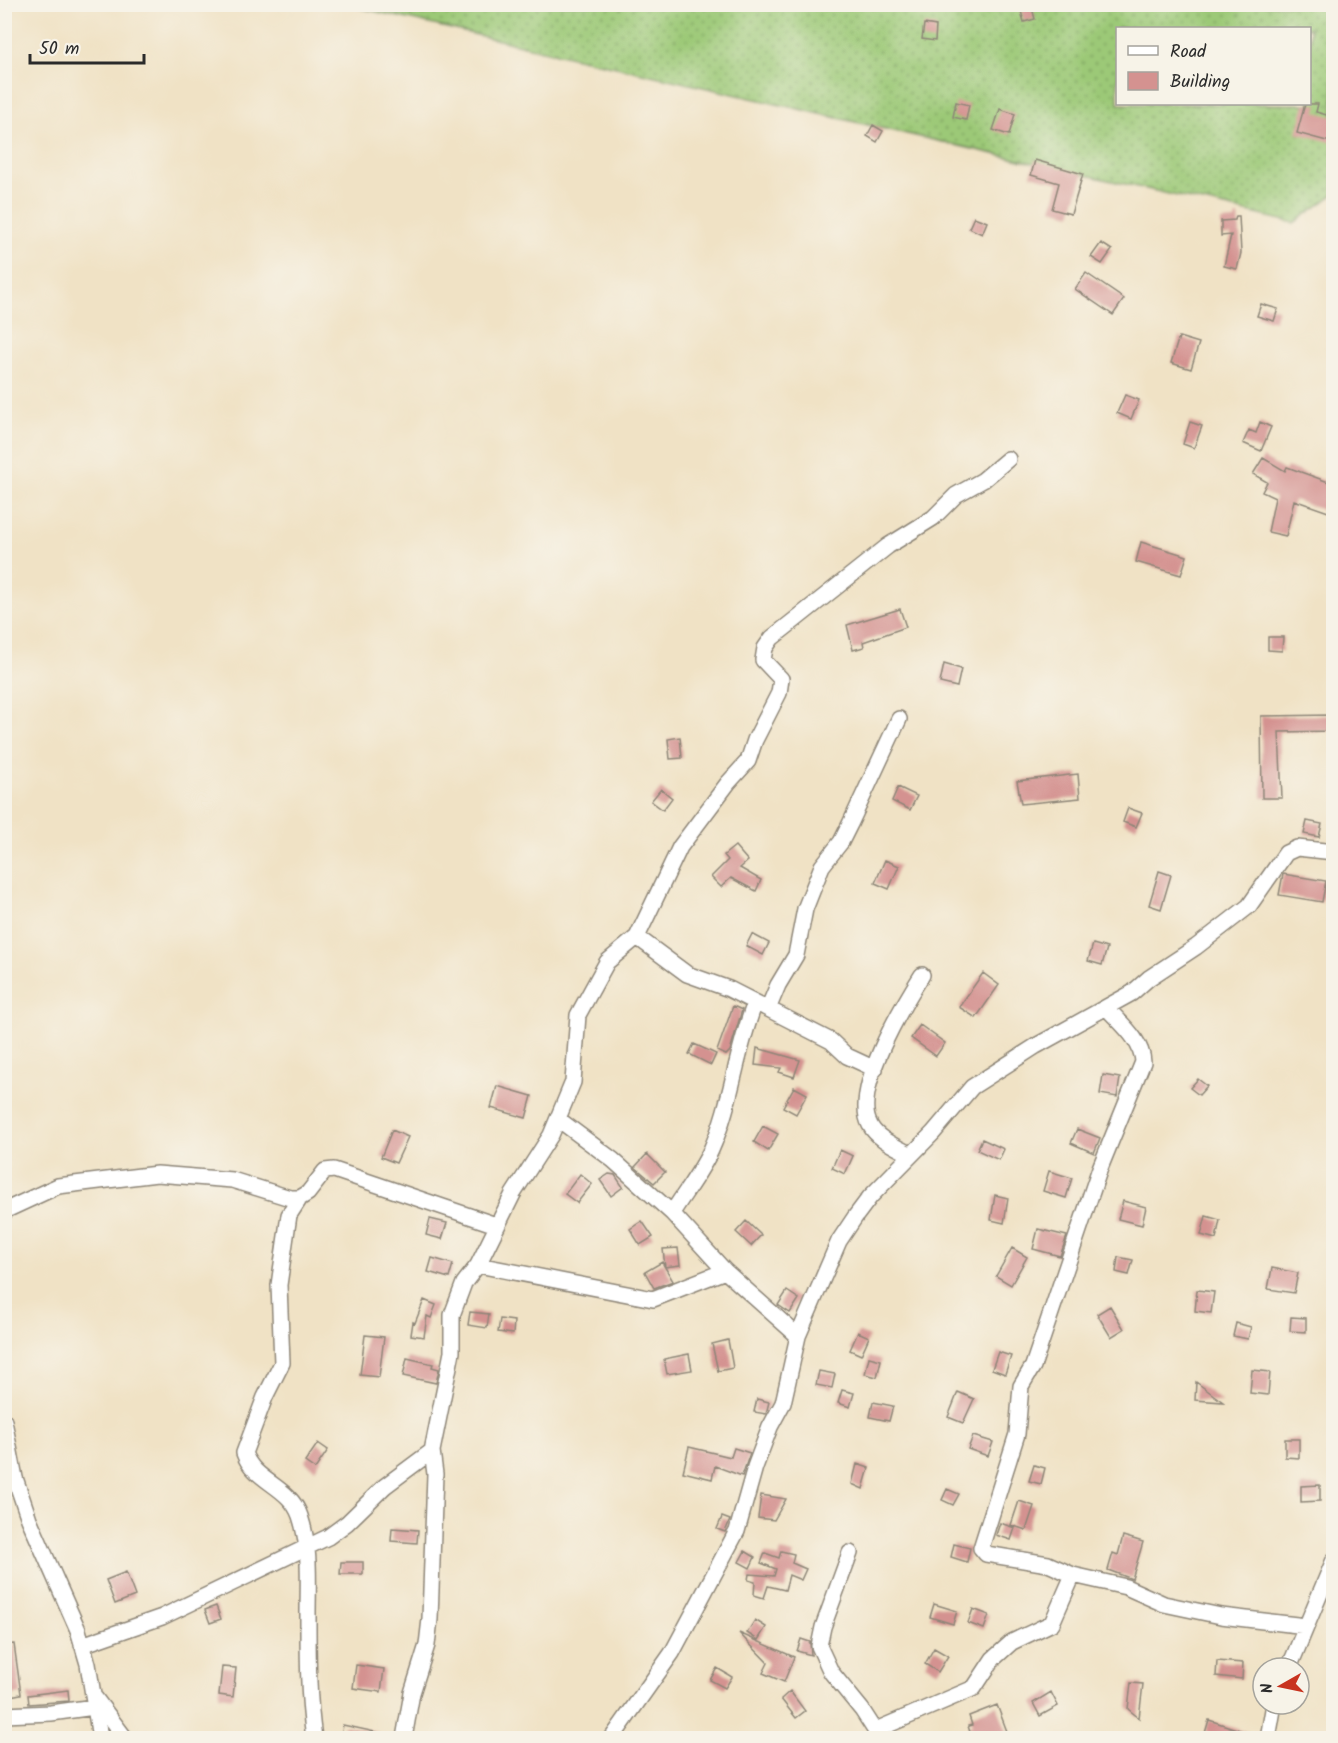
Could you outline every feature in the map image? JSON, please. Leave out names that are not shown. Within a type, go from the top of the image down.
[{"type":"street","points":[[404,1738],[412,1693],[427,1645],[430,1619],[435,1474],[432,1451],[452,1352],[452,1316],[464,1283],[478,1265],[496,1225],[551,1135],[558,1119],[573,1082],[578,1015],[607,962],[637,937],[680,847],[728,783],[748,761],[762,724],[779,693],[781,679],[763,660],[765,648],[772,638],[888,546],[933,518],[956,495],[983,480],[1008,459]]},
{"type":"street","points":[[672,1213],[711,1150],[737,1072],[746,1026],[778,986],[796,955],[805,909],[822,866],[841,842],[899,719]]},
{"type":"street","points":[[612,1738],[672,1653],[737,1531],[755,1467],[770,1427],[783,1402],[798,1336],[839,1241],[870,1197],[972,1087],[1036,1046],[1107,1008],[1196,947],[1248,906],[1286,853],[1297,848],[1334,852]]},
{"type":"street","points":[[637,937],[687,974],[729,989],[831,1041],[847,1056],[875,1069]]},
{"type":"street","points":[[911,1155],[886,1142],[870,1126],[866,1099],[883,1041],[922,975]]},
{"type":"street","points":[[1107,1008],[1137,1041],[1143,1054],[1143,1062],[1100,1168],[1033,1366],[1021,1386],[1017,1434],[981,1548],[986,1554],[1048,1564],[1073,1575],[1126,1587],[1164,1604],[1221,1616],[1306,1626]]},
{"type":"street","points":[[558,1119],[613,1160],[672,1213],[725,1271],[798,1336]]},
{"type":"street","points":[[314,1738],[309,1700],[308,1548],[299,1514],[289,1497],[258,1476],[248,1464],[244,1453],[265,1397],[282,1363],[279,1285],[289,1215],[300,1198],[325,1171],[334,1170],[496,1225]]},
{"type":"street","points":[[4,1211],[58,1186],[157,1174],[232,1180],[290,1198],[300,1198]]},
{"type":"street","points":[[478,1265],[653,1299],[725,1271]]},
{"type":"street","points":[[4,1421],[15,1478],[29,1519],[82,1645],[100,1738]]},
{"type":"street","points":[[82,1645],[162,1617],[308,1548],[347,1523],[385,1486],[432,1451]]},
{"type":"street","points":[[850,1553],[823,1627],[819,1646],[831,1672],[878,1734],[974,1688],[993,1659],[1012,1642],[1052,1623],[1073,1575]]},
{"type":"street","points":[[1294,1656],[1334,1560]]},
{"type":"street","points":[[4,1715],[51,1713],[93,1700]]},
{"type":"street","points":[[93,1700],[125,1738]]},
{"type":"street","points":[[1268,1738],[1272,1716]]},
{"type":"green space","points":[[347,5],[1333,5],[1333,195],[1294,223]]},
{"type":"building","points":[[1019,4],[1031,4],[1035,19],[1024,22]]},
{"type":"building","points":[[924,24],[936,26],[935,41],[922,39]]},
{"type":"building","points":[[956,102],[969,105],[966,120],[953,117]]},
{"type":"building","points":[[1318,104],[1316,112],[1334,117],[1334,143],[1297,133],[1305,105]]},
{"type":"building","points":[[1000,109],[1015,114],[1009,135],[993,130]]},
{"type":"building","points":[[873,125],[883,131],[877,142],[867,136]]},
{"type":"building","points":[[1035,160],[1083,174],[1071,214],[1052,209],[1059,183],[1031,175]]},
{"type":"building","points":[[1236,216],[1239,216],[1241,253],[1237,269],[1224,266],[1231,235],[1221,236],[1221,221],[1235,220]]},
{"type":"building","points":[[974,217],[987,222],[982,234],[969,228]]},
{"type":"building","points":[[1101,243],[1112,250],[1102,264],[1091,257]]},
{"type":"building","points":[[1086,273],[1124,299],[1113,315],[1075,289]]},
{"type":"building","points":[[1261,304],[1278,309],[1274,321],[1257,316]]},
{"type":"building","points":[[1179,337],[1199,343],[1191,369],[1171,363]]},
{"type":"building","points":[[1125,395],[1139,400],[1131,419],[1117,413]]},
{"type":"building","points":[[1190,422],[1202,426],[1194,448],[1183,444]]},
{"type":"building","points":[[1260,422],[1271,427],[1261,451],[1243,443],[1249,430],[1256,433]]},
{"type":"building","points":[[1263,458],[1285,471],[1287,467],[1334,484],[1331,513],[1294,500],[1286,536],[1268,532],[1275,498],[1262,492],[1267,482],[1253,474]]},
{"type":"building","points":[[1141,542],[1187,556],[1181,575],[1136,562]]},
{"type":"building","points":[[900,609],[906,627],[863,642],[864,647],[853,650],[847,625]]},
{"type":"building","points":[[1268,637],[1283,637],[1282,651],[1268,650]]},
{"type":"building","points":[[944,664],[961,669],[957,687],[940,683]]},
{"type":"building","points":[[1334,715],[1334,731],[1279,732],[1282,798],[1262,798],[1261,716]]},
{"type":"building","points":[[680,737],[682,758],[670,759],[668,739]]},
{"type":"building","points":[[1078,774],[1080,798],[1021,804],[1017,781]]},
{"type":"building","points":[[898,787],[917,796],[910,810],[892,801]]},
{"type":"building","points":[[661,789],[672,798],[663,810],[651,801]]},
{"type":"building","points":[[1128,808],[1142,813],[1136,827],[1123,822]]},
{"type":"building","points":[[1307,821],[1322,824],[1319,837],[1304,834]]},
{"type":"building","points":[[735,846],[748,861],[740,868],[761,880],[756,891],[731,878],[721,887],[711,877],[728,860],[724,855]]},
{"type":"building","points":[[885,860],[899,866],[889,889],[875,883]]},
{"type":"building","points":[[1159,871],[1171,875],[1161,909],[1149,905]]},
{"type":"building","points":[[1283,874],[1326,881],[1322,902],[1279,895]]},
{"type":"building","points":[[752,934],[769,943],[763,955],[746,946]]},
{"type":"building","points":[[1093,944],[1107,948],[1102,965],[1088,961]]},
{"type":"building","points":[[983,973],[999,985],[976,1018],[959,1007]]},
{"type":"building","points":[[733,1006],[742,1010],[730,1051],[726,1055],[717,1051]]},
{"type":"building","points":[[920,1025],[945,1043],[936,1056],[911,1038]]},
{"type":"building","points":[[694,1044],[716,1054],[711,1065],[689,1054]]},
{"type":"building","points":[[757,1048],[800,1060],[794,1077],[779,1072],[781,1068],[755,1065]]},
{"type":"building","points":[[1103,1075],[1120,1078],[1117,1097],[1100,1094]]},
{"type":"building","points":[[1198,1079],[1207,1086],[1199,1095],[1190,1088]]},
{"type":"building","points":[[497,1086],[532,1096],[526,1118],[491,1108]]},
{"type":"building","points":[[794,1087],[807,1094],[796,1114],[783,1107]]},
{"type":"building","points":[[763,1126],[778,1134],[768,1151],[754,1142]]},
{"type":"building","points":[[1077,1129],[1100,1138],[1094,1153],[1071,1143]]},
{"type":"building","points":[[392,1130],[408,1137],[396,1163],[381,1157]]},
{"type":"building","points":[[982,1139],[1004,1149],[999,1160],[977,1150]]},
{"type":"building","points":[[840,1150],[853,1156],[845,1174],[832,1168]]},
{"type":"building","points":[[647,1154],[665,1172],[654,1183],[635,1167]]},
{"type":"building","points":[[1049,1171],[1072,1178],[1066,1198],[1043,1191]]},
{"type":"building","points":[[580,1174],[592,1184],[577,1203],[565,1194]]},
{"type":"building","points":[[609,1174],[615,1175],[623,1187],[611,1196],[600,1180]]},
{"type":"building","points":[[995,1195],[1008,1198],[1004,1223],[991,1220]]},
{"type":"building","points":[[1123,1201],[1146,1207],[1142,1225],[1118,1219]]},
{"type":"building","points":[[1206,1216],[1220,1220],[1216,1239],[1201,1235]]},
{"type":"building","points":[[430,1219],[447,1223],[442,1239],[426,1235]]},
{"type":"building","points":[[642,1221],[653,1237],[640,1245],[630,1229]]},
{"type":"building","points":[[746,1221],[761,1235],[751,1246],[736,1232]]},
{"type":"building","points":[[1038,1229],[1067,1236],[1060,1256],[1033,1249]]},
{"type":"building","points":[[678,1248],[680,1265],[665,1267],[663,1249]]},
{"type":"building","points":[[1012,1248],[1027,1257],[1011,1285],[996,1276]]},
{"type":"building","points":[[1118,1257],[1133,1260],[1129,1275],[1116,1272]]},
{"type":"building","points":[[432,1258],[453,1264],[449,1278],[428,1272]]},
{"type":"building","points":[[662,1262],[673,1281],[654,1288],[645,1272]]},
{"type":"building","points":[[1272,1268],[1298,1273],[1294,1293],[1268,1289]]},
{"type":"building","points":[[1197,1290],[1214,1292],[1211,1313],[1195,1311]]},
{"type":"building","points":[[787,1291],[799,1299],[790,1313],[778,1305]]},
{"type":"building","points":[[424,1300],[436,1305],[431,1318],[427,1316],[424,1337],[411,1335],[413,1322],[415,1323]]},
{"type":"building","points":[[1110,1306],[1124,1329],[1111,1337],[1097,1314]]},
{"type":"building","points":[[470,1312],[489,1314],[487,1328],[468,1325]]},
{"type":"building","points":[[1291,1317],[1306,1318],[1306,1332],[1290,1331]]},
{"type":"building","points":[[500,1319],[514,1321],[513,1334],[498,1332]]},
{"type":"building","points":[[1236,1323],[1251,1327],[1248,1339],[1233,1336]]},
{"type":"building","points":[[858,1332],[869,1337],[861,1355],[850,1350]]},
{"type":"building","points":[[365,1335],[384,1337],[379,1377],[360,1375]]},
{"type":"building","points":[[728,1340],[733,1368],[718,1371],[712,1344]]},
{"type":"building","points":[[998,1352],[1011,1356],[1005,1374],[992,1369]]},
{"type":"building","points":[[689,1354],[692,1370],[667,1374],[664,1359]]},
{"type":"building","points":[[869,1357],[881,1360],[877,1377],[865,1374]]},
{"type":"building","points":[[407,1358],[433,1364],[432,1367],[439,1369],[436,1383],[403,1376]]},
{"type":"building","points":[[1252,1370],[1270,1372],[1268,1395],[1250,1393]]},
{"type":"building","points":[[819,1371],[835,1374],[832,1388],[816,1385]]},
{"type":"building","points":[[1196,1382],[1223,1402],[1195,1400]]},
{"type":"building","points":[[842,1390],[854,1393],[850,1407],[838,1403]]},
{"type":"building","points":[[958,1392],[974,1399],[963,1423],[948,1417]]},
{"type":"building","points":[[757,1399],[769,1402],[766,1414],[754,1412]]},
{"type":"building","points":[[873,1402],[893,1406],[889,1421],[870,1417]]},
{"type":"building","points":[[973,1436],[993,1442],[988,1456],[968,1449]]},
{"type":"building","points":[[1285,1439],[1299,1439],[1299,1458],[1285,1457]]},
{"type":"building","points":[[318,1443],[328,1450],[315,1469],[305,1462]]},
{"type":"building","points":[[689,1447],[731,1457],[734,1448],[750,1453],[742,1476],[715,1466],[712,1479],[683,1472]]},
{"type":"building","points":[[857,1464],[869,1468],[863,1489],[852,1484]]},
{"type":"building","points":[[1034,1465],[1045,1468],[1041,1484],[1029,1481]]},
{"type":"building","points":[[1320,1485],[1320,1501],[1301,1502],[1301,1486]]},
{"type":"building","points":[[947,1489],[959,1494],[953,1505],[942,1500]]},
{"type":"building","points":[[761,1495],[786,1499],[774,1520],[758,1518]]},
{"type":"building","points":[[1019,1501],[1034,1506],[1026,1530],[1011,1525]]},
{"type":"building","points":[[722,1517],[730,1520],[725,1532],[717,1529]]},
{"type":"building","points":[[1000,1523],[1015,1528],[1011,1540],[996,1535]]},
{"type":"building","points":[[392,1528],[418,1530],[417,1543],[391,1541]]},
{"type":"building","points":[[1123,1536],[1143,1542],[1132,1579],[1108,1570],[1113,1553],[1118,1555]]},
{"type":"building","points":[[954,1544],[970,1548],[967,1562],[951,1557]]},
{"type":"building","points":[[745,1551],[755,1557],[750,1568],[739,1562]]},
{"type":"building","points":[[781,1551],[794,1554],[792,1563],[806,1569],[801,1580],[789,1575],[785,1590],[768,1586],[764,1598],[754,1595],[755,1582],[748,1580],[749,1574],[774,1576],[776,1569],[761,1563],[765,1553],[779,1558]]},
{"type":"building","points":[[341,1562],[363,1562],[363,1574],[340,1574]]},
{"type":"building","points":[[126,1572],[135,1596],[115,1604],[106,1580]]},
{"type":"building","points":[[934,1604],[957,1611],[953,1624],[930,1617]]},
{"type":"building","points":[[216,1606],[221,1619],[210,1623],[205,1610]]},
{"type":"building","points":[[973,1609],[989,1615],[984,1629],[968,1623]]},
{"type":"building","points":[[755,1620],[766,1627],[758,1640],[747,1633]]},
{"type":"building","points":[[739,1633],[794,1657],[784,1682],[763,1673],[768,1663]]},
{"type":"building","points":[[801,1639],[810,1642],[811,1655],[797,1651]]},
{"type":"building","points":[[14,1644],[21,1694],[10,1696],[4,1645]]},
{"type":"building","points":[[934,1648],[948,1656],[938,1672],[925,1664]]},
{"type":"building","points":[[1217,1661],[1243,1663],[1242,1679],[1216,1676]]},
{"type":"building","points":[[356,1665],[384,1669],[381,1692],[353,1688]]},
{"type":"building","points":[[222,1667],[236,1668],[233,1697],[219,1695]]},
{"type":"building","points":[[717,1668],[732,1677],[725,1688],[710,1680]]},
{"type":"building","points":[[1131,1683],[1143,1684],[1139,1718],[1128,1709]]},
{"type":"building","points":[[68,1690],[69,1701],[29,1704],[28,1695]]},
{"type":"building","points":[[790,1691],[805,1711],[796,1718],[781,1699]]},
{"type":"building","points":[[1051,1692],[1058,1706],[1040,1716],[1033,1703]]},
{"type":"building","points":[[997,1705],[1008,1734],[997,1738],[972,1738],[968,1726],[972,1725],[969,1716]]},
{"type":"building","points":[[1209,1720],[1258,1736],[1258,1738],[1221,1738],[1205,1733]]},
{"type":"building","points":[[343,1725],[380,1733],[380,1738],[341,1738]]}]
